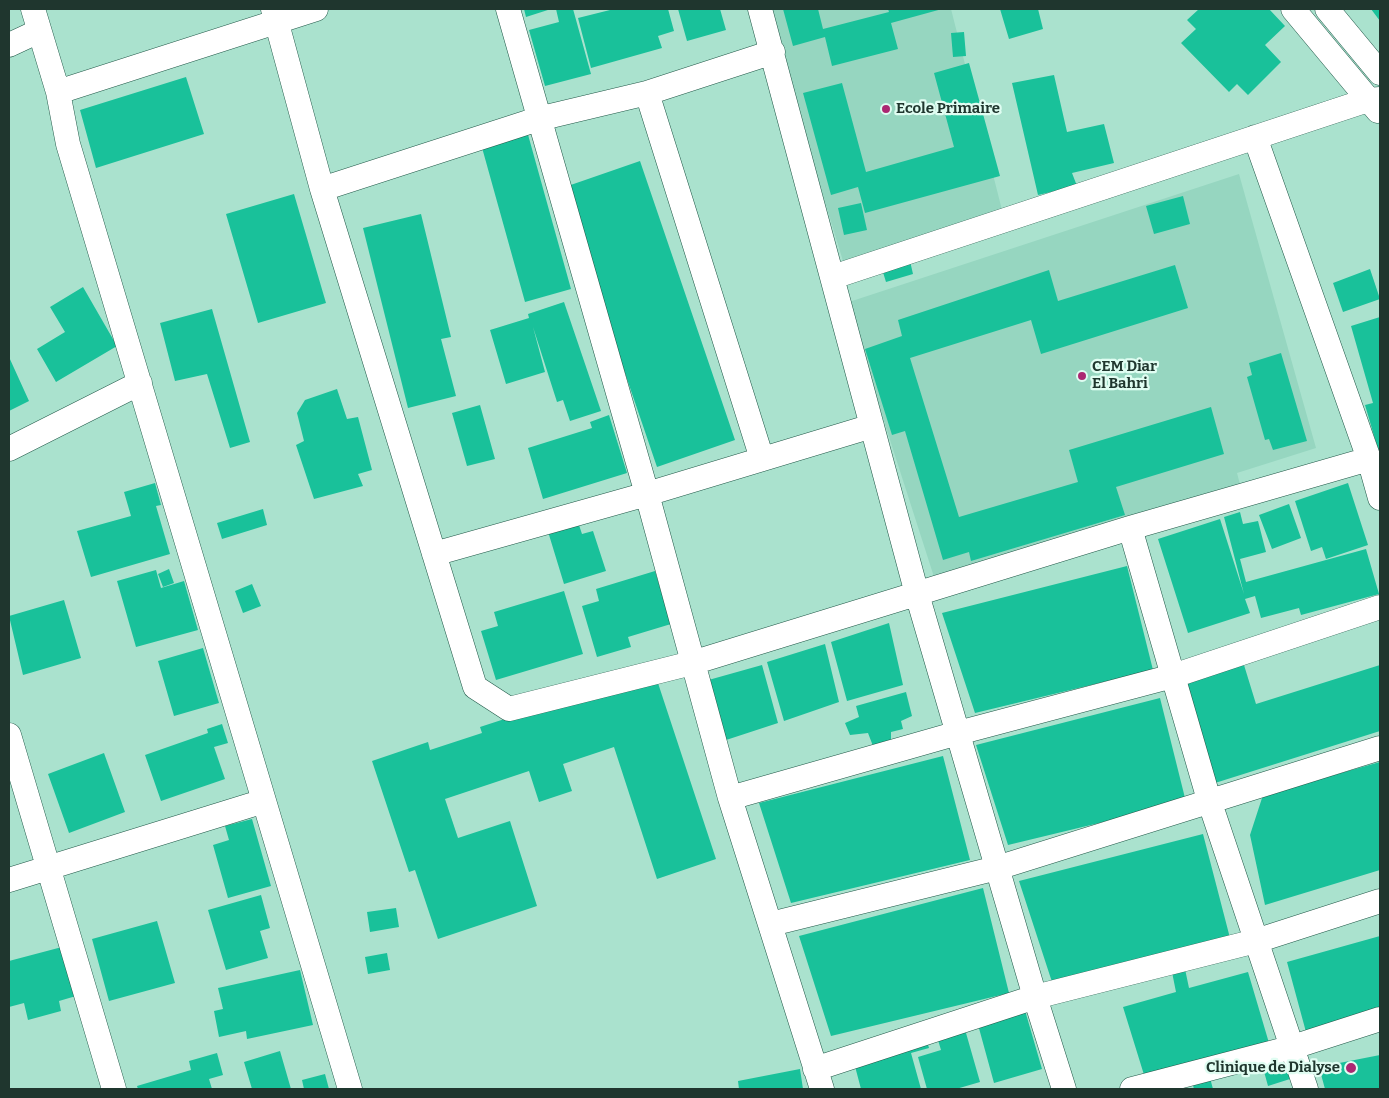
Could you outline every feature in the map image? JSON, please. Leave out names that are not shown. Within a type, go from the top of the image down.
[{"type":"street","points":[[58,92],[275,15],[316,9]]},
{"type":"street","points":[[508,9],[647,494],[730,798],[772,924],[819,1079],[1034,997],[1256,941],[1380,901]]},
{"type":"street","points":[[760,9],[917,594],[1034,997],[1064,1089]]},
{"type":"street","points":[[833,277],[1255,137],[1376,104],[1293,9]]},
{"type":"street","points":[[1327,9],[1380,73]]},
{"type":"street","points":[[275,15],[322,189],[475,687],[509,709],[692,663],[1130,528],[1369,459]]},
{"type":"street","points":[[9,45],[36,20],[58,92],[68,144],[350,1089]]},
{"type":"street","points":[[322,189],[538,119],[647,93],[773,52]]},
{"type":"street","points":[[647,93],[762,459]]},
{"type":"street","points":[[1255,137],[1369,459],[1380,498]]},
{"type":"street","points":[[9,449],[140,383]]},
{"type":"street","points":[[434,554],[647,494],[872,426]]},
{"type":"street","points":[[1130,528],[1209,800],[1306,1089]]},
{"type":"street","points":[[730,798],[958,733],[1173,676],[1380,607]]},
{"type":"street","points":[[9,735],[114,1089]]},
{"type":"street","points":[[772,924],[997,868],[1209,800],[1380,748]]},
{"type":"street","points":[[9,880],[264,801]]},
{"type":"street","points":[[1132,1089],[1293,1047],[1380,1019]]},
{"type":"shaded area","name":"Ecole Primaire","points":[[766,9],[951,9],[1002,210],[843,261]]},
{"type":"shaded area","name":"CEM Diar El Bahri","points":[[1239,174],[1316,448],[1237,473],[1242,492],[935,580],[846,303]]},
{"type":"building","points":[[524,9],[551,9],[526,17]]},
{"type":"building","points":[[556,9],[573,9],[591,74],[545,86],[529,30],[559,22]]},
{"type":"building","points":[[614,9],[668,9],[674,31],[658,36],[662,48],[591,68],[578,18]]},
{"type":"building","points":[[678,9],[720,9],[726,30],[687,41]]},
{"type":"building","points":[[783,9],[818,9],[823,29],[889,12],[888,9],[942,9],[891,23],[898,49],[832,66],[825,37],[793,46]]},
{"type":"building","points":[[1000,9],[1038,9],[1043,29],[1009,39]]},
{"type":"building","points":[[1199,9],[1269,9],[1285,26],[1265,45],[1281,62],[1248,95],[1237,84],[1229,92],[1181,43],[1196,29],[1187,20]]},
{"type":"building","points":[[1371,9],[1380,9],[1380,21]]},
{"type":"building","points":[[964,32],[966,56],[953,57],[951,33]]},
{"type":"building","points":[[969,63],[1000,176],[865,213],[858,187],[831,195],[803,93],[842,83],[866,172],[954,147],[934,73]]},
{"type":"building","points":[[1054,75],[1067,132],[1104,124],[1114,163],[1072,173],[1077,186],[1038,195],[1012,83]]},
{"type":"building","points":[[186,77],[204,134],[96,168],[80,110]]},
{"type":"building","points":[[527,131],[571,289],[525,302],[481,144]]},
{"type":"building","points":[[640,161],[735,440],[657,467],[562,188]]},
{"type":"building","points":[[294,194],[326,303],[258,323],[226,214]]},
{"type":"building","points":[[1183,196],[1190,224],[1154,234],[1146,206]]},
{"type":"building","points":[[861,203],[867,230],[844,235],[838,208]]},
{"type":"building","points":[[421,214],[451,337],[441,339],[456,396],[408,408],[363,228]]},
{"type":"building","points":[[910,261],[913,274],[886,282],[882,269]]},
{"type":"building","points":[[1175,265],[1188,308],[1041,354],[1031,320],[910,358],[959,517],[1078,482],[1069,450],[1211,407],[1224,454],[1116,487],[1125,515],[971,561],[969,552],[943,560],[905,431],[892,435],[865,349],[902,336],[898,320],[1049,270],[1058,301]]},
{"type":"building","points":[[1370,269],[1380,299],[1343,312],[1333,283]]},
{"type":"building","points":[[83,287],[117,346],[56,382],[37,349],[65,332],[50,307]]},
{"type":"building","points":[[564,302],[601,411],[570,421],[563,400],[557,402],[533,327],[545,372],[506,384],[490,330],[529,318],[528,314]]},
{"type":"building","points":[[212,309],[250,442],[230,448],[207,374],[175,381],[160,323]]},
{"type":"building","points":[[1380,317],[1380,456],[1365,405],[1373,403],[1351,326]]},
{"type":"building","points":[[1281,353],[1307,441],[1273,450],[1269,439],[1265,440],[1247,377],[1252,375],[1249,363]]},
{"type":"building","points":[[9,357],[29,401],[9,411]]},
{"type":"building","points":[[337,389],[347,419],[358,417],[372,470],[358,474],[363,486],[314,499],[296,445],[304,441],[297,413],[305,400]]},
{"type":"building","points":[[480,405],[495,459],[467,466],[452,413]]},
{"type":"building","points":[[609,415],[627,473],[543,499],[528,448],[592,428],[590,422]]},
{"type":"building","points":[[155,483],[161,505],[156,506],[170,554],[91,577],[77,531],[131,516],[124,492]]},
{"type":"building","points":[[1348,483],[1368,545],[1326,559],[1322,547],[1311,551],[1295,501]]},
{"type":"building","points":[[1289,504],[1301,538],[1272,549],[1259,515]]},
{"type":"building","points":[[263,509],[267,525],[222,539],[217,523]]},
{"type":"building","points":[[1240,512],[1243,524],[1258,521],[1266,552],[1240,559],[1246,582],[1366,549],[1379,594],[1301,615],[1299,608],[1261,618],[1255,596],[1245,599],[1250,613],[1188,633],[1158,539],[1220,519],[1244,594],[1224,517]]},
{"type":"building","points":[[576,516],[582,534],[593,531],[606,571],[564,584],[546,525]]},
{"type":"building","points":[[1127,566],[1153,670],[975,713],[942,613]]},
{"type":"building","points":[[169,569],[174,583],[163,587],[158,574]]},
{"type":"building","points":[[156,570],[161,588],[184,581],[198,630],[136,647],[117,581]]},
{"type":"building","points":[[655,571],[671,624],[628,637],[631,647],[597,657],[582,606],[599,601],[596,589]]},
{"type":"building","points":[[252,584],[261,606],[243,613],[235,591]]},
{"type":"building","points":[[564,591],[583,654],[496,680],[481,631],[498,626],[494,612]]},
{"type":"building","points":[[64,600],[81,658],[23,675],[9,616]]},
{"type":"building","points":[[889,623],[903,685],[847,701],[831,642]]},
{"type":"building","points":[[825,644],[839,702],[784,721],[767,662]]},
{"type":"building","points":[[203,648],[219,703],[174,716],[158,661]]},
{"type":"building","points":[[762,665],[778,723],[720,742],[705,681]]},
{"type":"building","points":[[1244,665],[1256,704],[1380,665],[1380,731],[1215,783],[1184,684]]},
{"type":"building","points":[[655,674],[716,859],[657,879],[614,747],[563,764],[572,791],[539,802],[529,771],[445,799],[458,838],[510,821],[537,906],[438,939],[415,870],[409,872],[372,761],[428,742],[430,750],[482,733],[480,727],[566,699]]},
{"type":"building","points":[[906,692],[912,716],[901,721],[903,729],[891,732],[891,740],[873,746],[868,733],[850,735],[845,723],[859,717],[856,706]]},
{"type":"building","points":[[1160,698],[1186,802],[1008,845],[976,745]]},
{"type":"building","points":[[222,724],[228,743],[214,747],[225,779],[161,801],[145,755],[208,733],[207,729]]},
{"type":"building","points":[[104,753],[125,812],[69,833],[48,774]]},
{"type":"building","points":[[943,756],[970,860],[791,903],[759,803]]},
{"type":"building","points":[[1380,762],[1380,870],[1265,905],[1250,835],[1263,795]]},
{"type":"building","points":[[252,819],[271,886],[228,898],[213,845],[229,840],[225,826]]},
{"type":"building","points":[[1203,834],[1230,938],[1052,982],[1019,881]]},
{"type":"building","points":[[983,888],[1009,993],[831,1036],[799,936]]},
{"type":"building","points":[[261,895],[270,928],[260,931],[268,958],[226,970],[208,910]]},
{"type":"building","points":[[396,908],[399,927],[370,932],[367,912]]},
{"type":"building","points":[[157,921],[175,983],[109,1001],[92,939]]},
{"type":"building","points":[[1380,936],[1380,1010],[1306,1032],[1287,962]]},
{"type":"building","points":[[62,947],[76,996],[59,1001],[61,1011],[28,1020],[24,1003],[9,1007],[9,961]]},
{"type":"building","points":[[387,953],[390,970],[368,974],[365,957]]},
{"type":"building","points":[[1185,969],[1189,988],[1248,972],[1269,1043],[1145,1078],[1123,1007],[1176,992],[1172,972]]},
{"type":"building","points":[[300,970],[313,1025],[247,1039],[246,1031],[219,1037],[214,1011],[223,1009],[218,988]]},
{"type":"building","points":[[1024,1007],[1042,1069],[994,1083],[977,1021]]},
{"type":"building","points":[[962,1019],[980,1082],[956,1089],[927,1089],[918,1057],[941,1050],[934,1027]]},
{"type":"building","points":[[925,1034],[929,1048],[911,1053],[921,1089],[861,1089],[852,1055]]},
{"type":"building","points":[[280,1051],[291,1089],[252,1089],[244,1062]]},
{"type":"building","points":[[1283,1051],[1290,1079],[1268,1086],[1260,1057]]},
{"type":"building","points":[[217,1053],[223,1075],[209,1079],[212,1089],[138,1089],[137,1086],[191,1070],[189,1061]]},
{"type":"building","points":[[1380,1055],[1380,1089],[1325,1089],[1319,1067]]},
{"type":"building","points":[[800,1069],[803,1089],[739,1089],[738,1081]]},
{"type":"building","points":[[325,1074],[329,1089],[304,1089],[302,1080]]},
{"type":"building","points":[[1210,1078],[1213,1089],[1194,1089],[1192,1082]]},
{"type":"place","name":"Ecole Primaire","points":[[886,109]]},
{"type":"place","name":"CEM Diar El Bahri","points":[[1082,376]]},
{"type":"place","name":"Clinique de Dialyse","points":[[1351,1068]]}]
